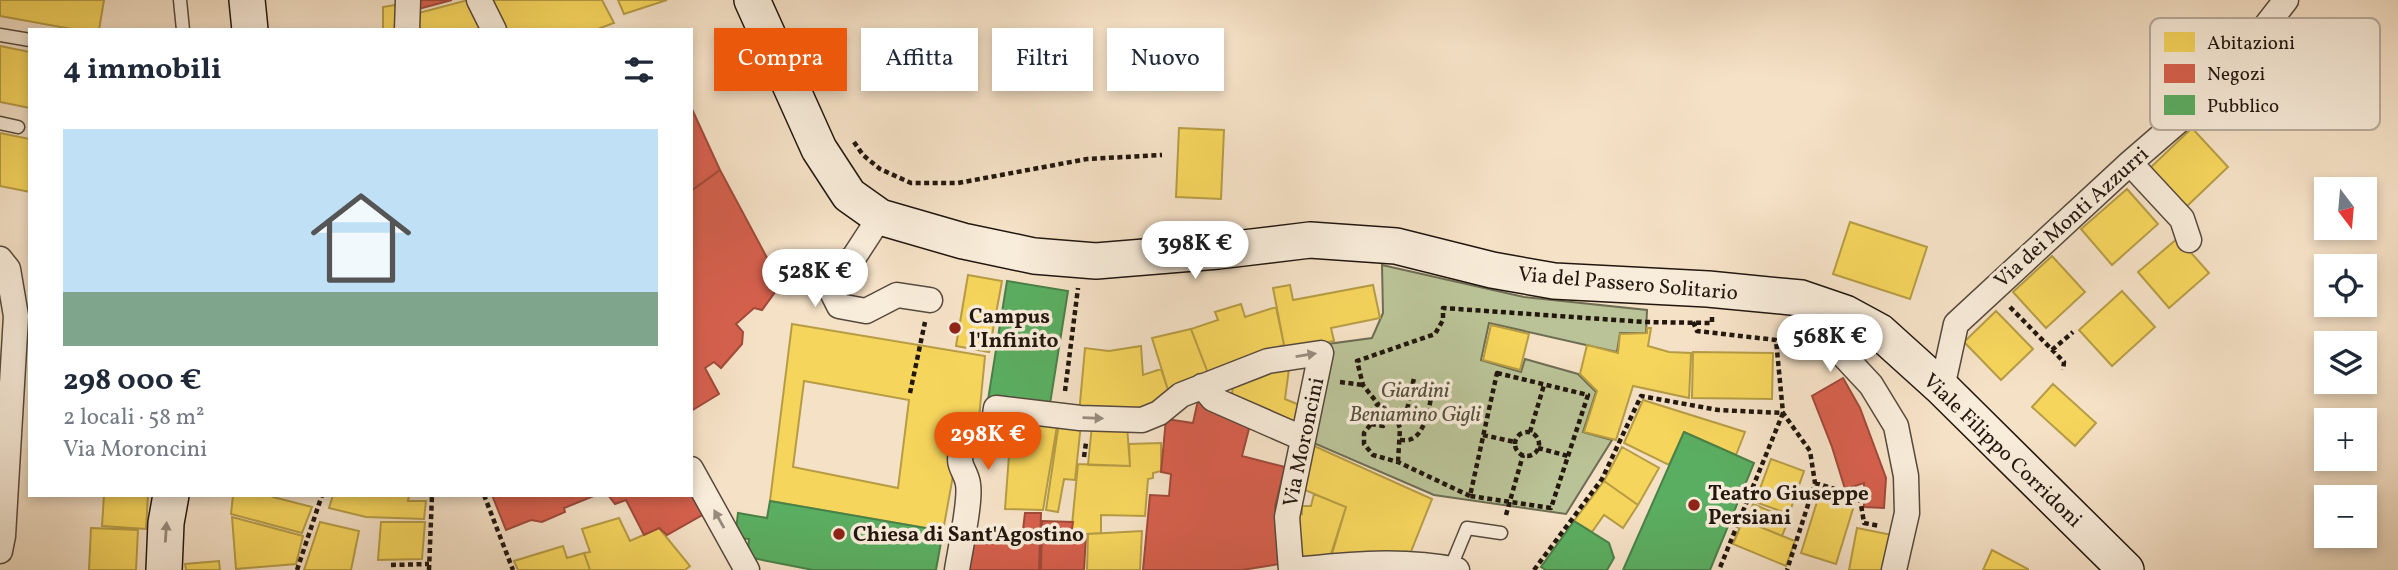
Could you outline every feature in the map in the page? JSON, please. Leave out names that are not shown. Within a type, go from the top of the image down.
[{"type":"main road","points":[[247,0],[250,28]]},
{"type":"main road","name":"Via del Passero Solitario","points":[[752,0],[819,149],[849,195],[880,217],[963,241],[1034,256],[1096,261],[1310,240],[1396,246],[1492,270],[1554,281],[1708,289],[1801,298]]},
{"type":"main road","name":"Viale Filippo Corridoni","points":[[1801,298],[1845,313],[1880,332],[1942,388],[2126,570]]},
{"type":"main road","points":[[164,570],[166,523],[171,497]]},
{"type":"street","points":[[407,28],[408,0]]},
{"type":"street","points":[[479,0],[493,28]]},
{"type":"street","name":"Via dei Monti Azzurri","points":[[2272,18],[2286,0]]},
{"type":"street","name":"Via dei Monti Azzurri","points":[[1942,388],[1955,324],[2168,130]]},
{"type":"street","points":[[2130,163],[2182,219],[2189,240]]},
{"type":"street","points":[[880,217],[854,257],[834,274],[831,290],[839,306],[866,311],[897,295],[930,300]]},
{"type":"street","points":[[0,259],[8,269],[16,316],[0,551]]},
{"type":"street","points":[[1801,298],[1830,341],[1871,385],[1896,426],[1906,476],[1907,513],[1894,570]]},
{"type":"street","name":"Via Moroncini","points":[[957,570],[968,484],[959,464],[962,450],[966,442],[978,432],[993,427],[996,408],[1062,416],[1142,420],[1159,413],[1181,395],[1268,361],[1321,353],[1287,517],[1293,570]]},
{"type":"street","points":[[1202,386],[1213,399],[1302,438]]},
{"type":"street","points":[[693,473],[747,570]]},
{"type":"street","points":[[1293,570],[1350,564],[1453,569]]},
{"type":"lane","points":[[180,0],[183,28]]},
{"type":"lane","points":[[0,35],[28,40]]},
{"type":"lane","points":[[0,123],[18,127]]},
{"type":"lane","points":[[1453,569],[1467,528],[1502,533]]},
{"type":"path","points":[[850,136],[863,155],[880,169],[911,183],[958,183],[1087,159],[1162,155]]},
{"type":"path","points":[[1062,416],[1082,260]]},
{"type":"path","points":[[1992,289],[2064,362],[2063,370]]},
{"type":"path","points":[[910,393],[930,300]]},
{"type":"path","points":[[1390,421],[1390,413],[1378,404],[1363,385],[1357,361],[1435,334],[1443,320],[1443,308],[1645,322],[1693,321],[1697,331],[1776,340],[1783,413],[1810,450],[1815,483],[1787,570]]},
{"type":"path","points":[[2052,350],[2073,332]]},
{"type":"path","points":[[1378,404],[1371,412],[1371,424],[1364,433],[1364,444],[1373,455],[1398,462],[1469,496],[1551,508],[1588,395],[1497,373],[1469,496]]},
{"type":"path","points":[[1398,462],[1398,424],[1407,410],[1414,378]]},
{"type":"path","points":[[1400,440],[1412,439],[1419,434],[1425,422],[1434,382]]},
{"type":"path","points":[[1530,432],[1545,385]]},
{"type":"path","points":[[1534,570],[1601,479],[1641,396],[1718,410],[1783,413]]},
{"type":"path","points":[[1718,570],[1783,413]]},
{"type":"path","points":[[1390,421],[1398,424]]},
{"type":"path","points":[[1371,424],[1383,426],[1390,421]]},
{"type":"path","points":[[1530,432],[1537,437],[1538,448],[1531,456],[1523,455],[1517,452],[1515,442],[1523,433],[1530,432]]},
{"type":"path","points":[[1483,435],[1515,442]]},
{"type":"path","points":[[1538,448],[1568,456]]},
{"type":"path","points":[[1502,533],[1523,455]]},
{"type":"path","points":[[1815,483],[1842,491],[1859,492],[1864,523]]},
{"type":"path","points":[[297,570],[321,497]]},
{"type":"path","points":[[390,565],[429,567],[432,497]]},
{"type":"path","points":[[485,497],[513,570]]},
{"type":"green space","name":"Giardini Beniamino Gigli","points":[[1382,265],[1524,297],[1647,310],[1646,333],[1620,333],[1617,352],[1489,323],[1481,360],[1521,372],[1525,359],[1578,374],[1596,392],[1583,432],[1612,440],[1566,514],[1434,495],[1309,441],[1328,344],[1372,338],[1383,313]]},
{"type":"building: Abitazioni","points":[[0,0],[104,0],[99,28],[66,28],[0,16]]},
{"type":"building: Abitazioni","points":[[468,0],[480,28],[411,28],[411,15]]},
{"type":"building: Abitazioni","points":[[486,0],[602,0],[614,23],[600,28],[501,28]]},
{"type":"building: Abitazioni","points":[[618,0],[667,0],[624,14]]},
{"type":"building: Abitazioni","points":[[406,3],[405,28],[383,28],[383,7]]},
{"type":"building: Abitazioni","points":[[0,46],[28,52],[28,108],[0,102]]},
{"type":"building: Abitazioni","points":[[1179,128],[1224,130],[1221,199],[1176,197]]},
{"type":"building: Abitazioni","points":[[2190,130],[2194,130],[2228,167],[2185,208],[2149,169]]},
{"type":"building: Abitazioni","points":[[0,133],[28,139],[28,192],[0,186]]},
{"type":"building: Abitazioni","points":[[2127,189],[2158,224],[2112,265],[2081,229]]},
{"type":"building: Abitazioni","points":[[1850,222],[1927,247],[1910,299],[1833,274]]},
{"type":"building: Abitazioni","points":[[2178,238],[2209,273],[2169,308],[2138,272]]},
{"type":"building: Abitazioni","points":[[2052,256],[2085,292],[2046,328],[2013,292]]},
{"type":"building: Abitazioni","points":[[968,275],[1002,281],[989,352],[956,346]]},
{"type":"building: Abitazioni","points":[[1290,285],[1293,300],[1373,285],[1380,318],[1331,328],[1334,341],[1285,350],[1273,288]]},
{"type":"building: Abitazioni","points":[[2122,291],[2155,327],[2112,366],[2079,330]]},
{"type":"building: Abitazioni","points":[[1241,304],[1245,317],[1276,307],[1284,345],[1208,373],[1191,329],[1218,320],[1215,312]]},
{"type":"building: Abitazioni","points":[[1996,311],[2033,349],[2001,380],[1964,342]]},
{"type":"building: Abitazioni","points":[[792,324],[985,356],[978,428],[962,426],[943,531],[770,501]],"holes":[[[804,381],[909,400],[898,488],[793,467]]]},
{"type":"building: Abitazioni","points":[[1491,325],[1529,334],[1520,370],[1483,360]]},
{"type":"building: Abitazioni","points":[[1647,328],[1651,328],[1648,346],[1669,352],[1691,353],[1689,398],[1633,386],[1616,440],[1584,432],[1597,391],[1580,374],[1587,345],[1618,353],[1620,334],[1647,333]]},
{"type":"building: Abitazioni","points":[[1191,329],[1208,373],[1169,393],[1152,338]]},
{"type":"building: Abitazioni","points":[[1141,346],[1143,375],[1161,369],[1169,393],[1139,413],[1079,414],[1085,348],[1109,351]]},
{"type":"building: Abitazioni","points":[[1693,352],[1773,353],[1772,399],[1692,398]]},
{"type":"building: Abitazioni","points":[[1290,361],[1285,399],[1302,406],[1295,430],[1231,402],[1234,378]]},
{"type":"building: Abitazioni","points":[[2053,384],[2096,423],[2075,446],[2032,407]]},
{"type":"building: Abitazioni","points":[[1643,400],[1745,432],[1736,455],[1684,432],[1669,465],[1624,443]]},
{"type":"building: Abitazioni","points":[[1012,415],[1058,420],[1043,510],[1005,509]]},
{"type":"building: Abitazioni","points":[[1059,423],[1081,424],[1075,480],[1064,479],[1058,512],[1046,510]]},
{"type":"building: Abitazioni","points":[[1092,425],[1127,426],[1130,466],[1088,465]]},
{"type":"building: Abitazioni","points":[[1161,443],[1161,471],[1153,473],[1153,478],[1148,479],[1145,516],[1101,515],[1101,533],[1071,535],[1078,464],[1130,466],[1129,444]]},
{"type":"building: Abitazioni","points":[[1312,445],[1432,499],[1410,554],[1331,554],[1346,507],[1300,488]]},
{"type":"building: Abitazioni","points":[[1622,447],[1659,468],[1638,505],[1604,481]]},
{"type":"building: Abitazioni","points":[[1771,459],[1804,471],[1789,514],[1755,502]]},
{"type":"building: Abitazioni","points":[[1604,481],[1638,505],[1623,528],[1604,515],[1592,532],[1574,521]]},
{"type":"building: Abitazioni","points":[[1821,489],[1856,499],[1836,564],[1801,553]]},
{"type":"building: Abitazioni","points":[[1314,494],[1346,507],[1331,557],[1295,561],[1293,512],[1302,514],[1302,506],[1311,506]]},
{"type":"building: Abitazioni","points":[[104,497],[148,497],[146,529],[102,526]]},
{"type":"building: Abitazioni","points":[[233,497],[273,497],[312,507],[302,533],[231,514]]},
{"type":"building: Abitazioni","points":[[332,497],[409,497],[408,501],[426,501],[424,519],[366,517],[329,508]]},
{"type":"building: Abitazioni","points":[[1753,504],[1789,519],[1782,536],[1746,521]]},
{"type":"building: Abitazioni","points":[[232,517],[303,536],[296,564],[236,569]]},
{"type":"building: Abitazioni","points":[[619,518],[630,541],[659,528],[690,566],[685,570],[590,570],[584,553],[590,552],[582,529]]},
{"type":"building: Abitazioni","points":[[1743,520],[1795,541],[1786,566],[1733,544]]},
{"type":"building: Abitazioni","points":[[320,522],[359,531],[351,570],[304,570]]},
{"type":"building: Abitazioni","points":[[381,522],[425,522],[422,559],[378,560]]},
{"type":"building: Abitazioni","points":[[91,528],[138,530],[136,570],[89,570]]},
{"type":"building: Abitazioni","points":[[1857,528],[1892,535],[1885,570],[1849,570]]},
{"type":"building: Abitazioni","points":[[1142,531],[1140,570],[1087,570],[1088,534]]},
{"type":"building: Abitazioni","points":[[563,546],[567,558],[584,553],[590,570],[518,570],[514,561]]},
{"type":"building: Abitazioni","points":[[1992,550],[2028,569],[2028,570],[1983,570]]},
{"type":"building: Abitazioni","points":[[219,561],[220,570],[186,570],[185,564]]},
{"type":"building: Negozi","points":[[411,0],[452,0],[411,11]]},
{"type":"building: Negozi","points":[[693,111],[720,170],[693,190]]},
{"type":"building: Negozi","points":[[720,170],[781,284],[762,310],[754,308],[736,324],[743,332],[742,344],[721,368],[714,362],[705,368],[719,394],[693,410],[693,190]]},
{"type":"building: Negozi","points":[[1843,378],[1860,408],[1886,478],[1884,508],[1864,507],[1864,483],[1845,489],[1812,396]]},
{"type":"building: Negozi","points":[[1198,400],[1251,421],[1242,456],[1285,467],[1275,506],[1280,564],[1242,570],[1143,570],[1150,495],[1169,496],[1171,474],[1161,472],[1166,419],[1193,423]]},
{"type":"building: Negozi","points":[[693,492],[704,514],[667,535],[659,528],[644,535],[626,500],[615,504],[610,497],[693,497]]},
{"type":"building: Negozi","points":[[493,497],[591,497],[564,508],[565,512],[542,522],[531,520],[506,530]]},
{"type":"building: Negozi","points":[[1025,513],[1041,513],[1039,570],[968,570],[971,542],[1022,538]]},
{"type":"building: Negozi","points":[[1042,521],[1073,522],[1071,535],[1086,534],[1084,570],[1041,570]]},
{"type":"building: Pubblico","points":[[1007,281],[1068,291],[1049,410],[988,400]]},
{"type":"building: Pubblico","name":"Teatro Giuseppe Persiani","points":[[1684,432],[1754,463],[1710,570],[1623,570]]},
{"type":"building: Pubblico","name":"Chiesa di Sant'Agostino","points":[[770,501],[943,531],[936,570],[813,570],[747,557],[749,539],[735,538],[738,513],[767,518]]},
{"type":"building: Pubblico","points":[[1574,521],[1609,543],[1614,558],[1607,570],[1546,570],[1541,567]]},
{"type":"place","name":"Campus l'Infinito","points":[[955,328]]},
{"type":"place","name":"Teatro Giuseppe Persiani","points":[[1694,505]]},
{"type":"place","name":"Chiesa di Sant'Agostino","points":[[839,534]]}]
